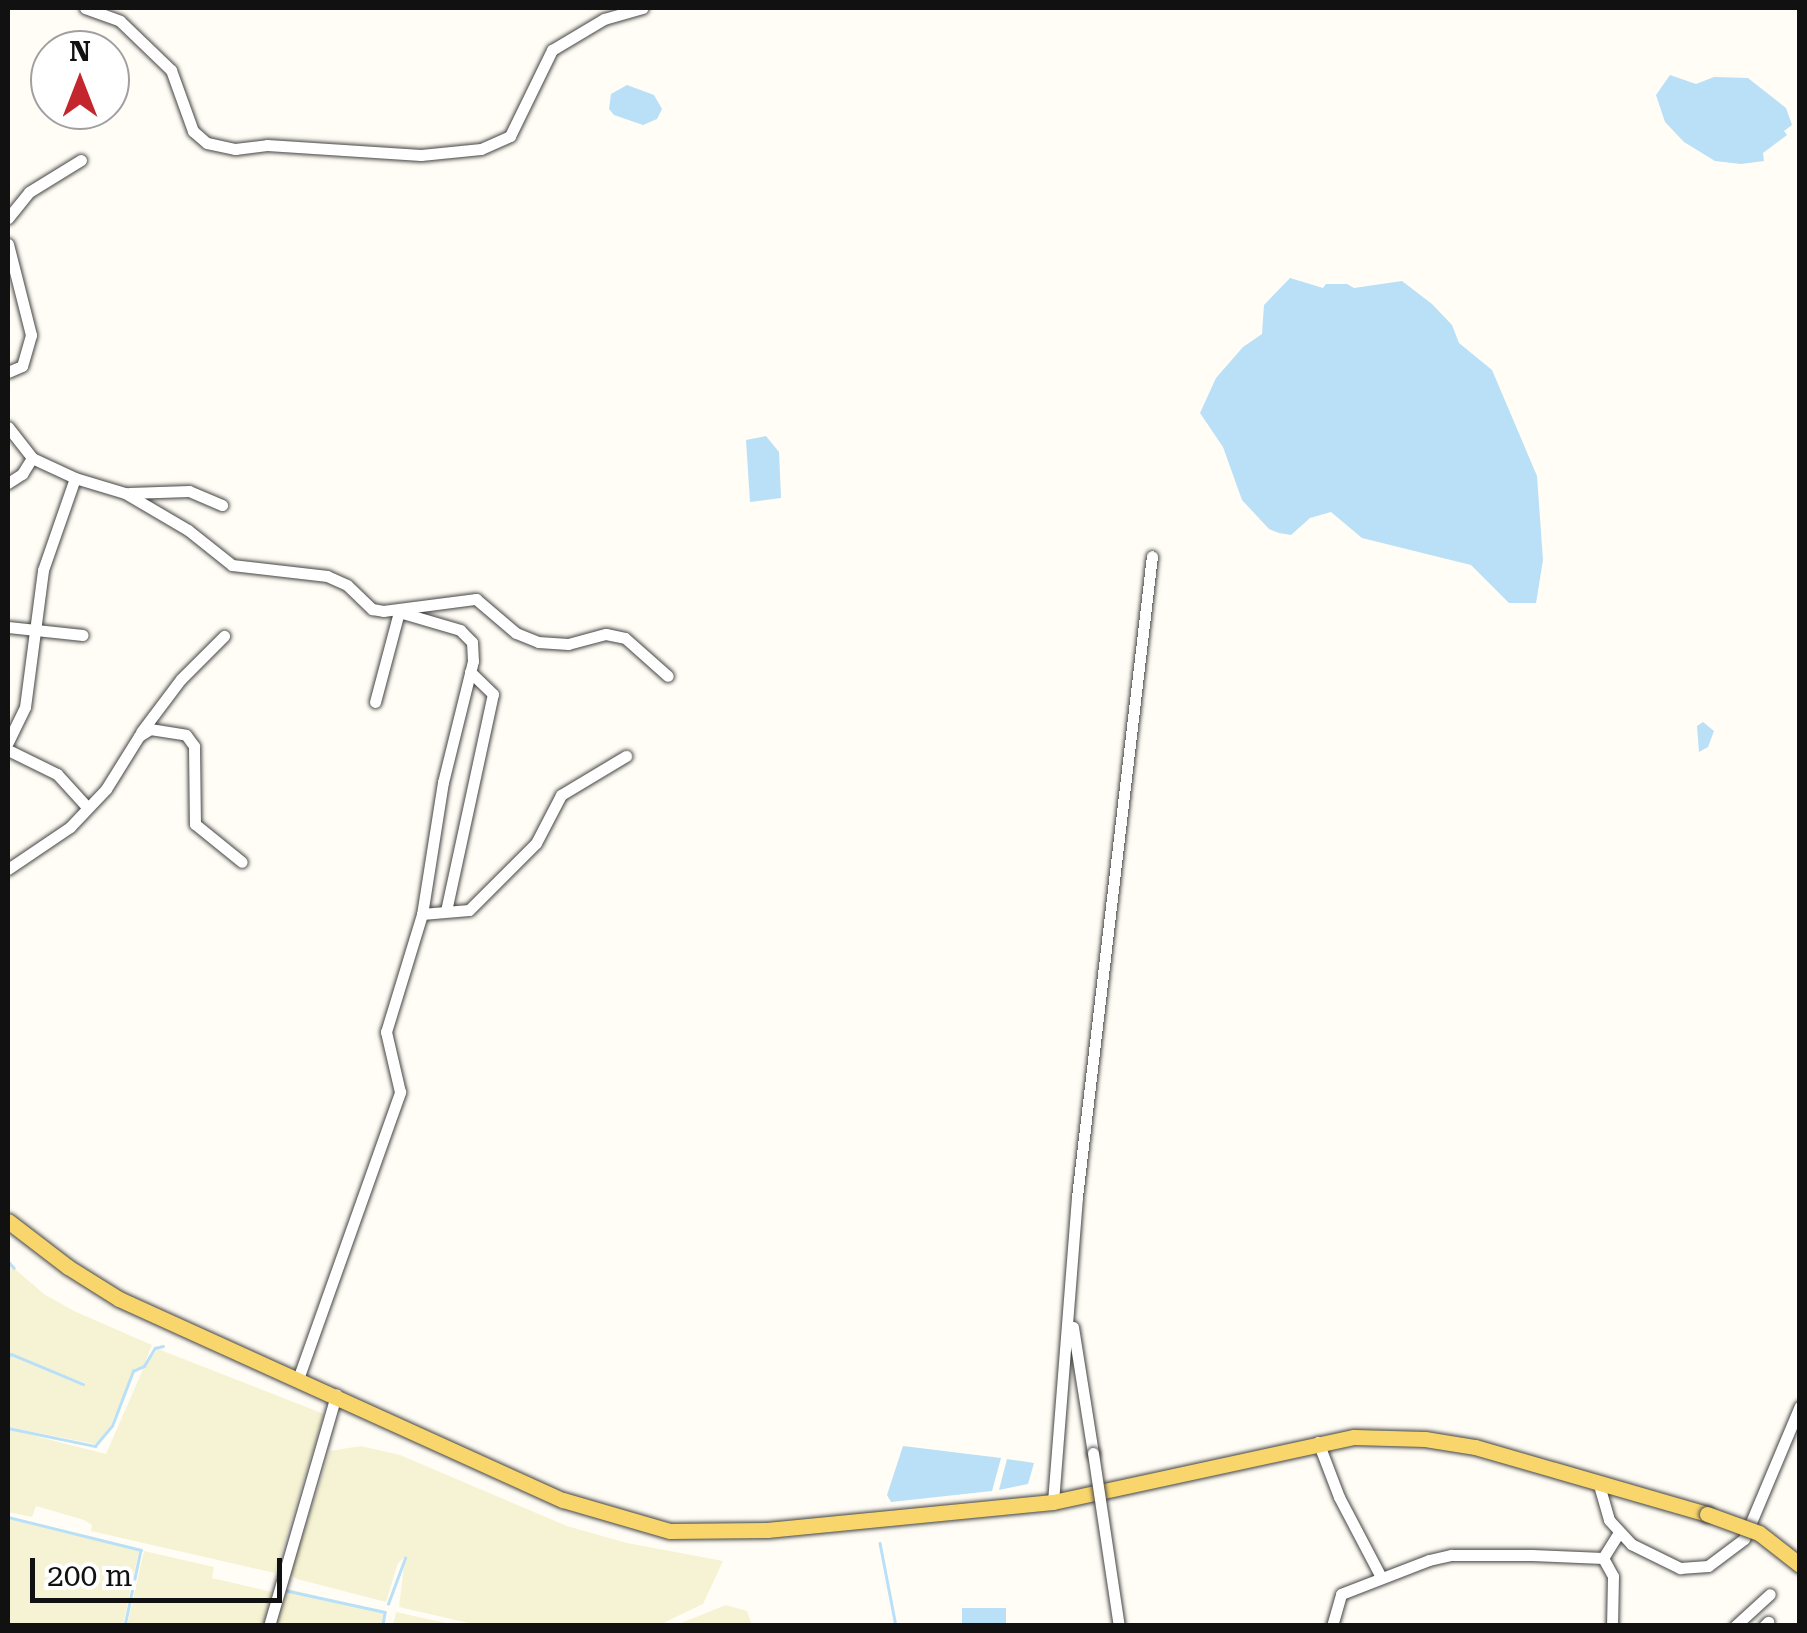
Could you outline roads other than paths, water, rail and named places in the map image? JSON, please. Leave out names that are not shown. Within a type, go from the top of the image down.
[{"type":"main road","points":[[8,1221],[68,1268],[120,1298],[563,1500],[670,1531],[767,1530],[1053,1502],[1318,1442],[1354,1437],[1425,1439],[1475,1447],[1707,1514],[1758,1533],[1800,1565]]},
{"type":"street","points":[[85,8],[120,21],[170,70],[193,130],[207,143],[235,149],[266,145],[421,156],[480,149],[510,136],[552,50],[604,19],[642,8]]},
{"type":"street","points":[[8,218],[29,192],[81,160]]},
{"type":"street","points":[[8,244],[32,334],[22,366],[8,372]]},
{"type":"street","points":[[8,427],[32,458],[75,478],[125,493],[188,530],[232,565],[327,576],[346,585],[372,609],[399,612],[460,630],[474,650],[442,782],[422,914],[386,1032],[400,1092],[298,1379]]},
{"type":"street","points":[[8,483],[22,474],[32,458]]},
{"type":"street","points":[[8,742],[24,707],[43,570],[75,478]]},
{"type":"street","points":[[125,493],[190,491],[222,505]]},
{"type":"street","points":[[1053,1502],[1096,1016],[1152,556]]},
{"type":"street","points":[[399,612],[444,600],[476,600],[516,633],[538,642],[568,644],[606,634],[625,638],[668,676]]},
{"type":"street","points":[[375,702],[399,612]]},
{"type":"street","points":[[8,627],[83,635]]},
{"type":"street","points":[[8,869],[56,840],[87,808],[116,776],[139,736],[181,679],[224,636]]},
{"type":"street","points":[[446,911],[493,694],[470,672]]},
{"type":"street","points":[[139,736],[150,728],[186,735],[194,746],[196,760],[194,824],[242,862]]},
{"type":"street","points":[[8,750],[57,774],[87,808]]},
{"type":"street","points":[[422,914],[469,910],[536,843],[562,796],[626,756]]},
{"type":"street","points":[[1070,1308],[1119,1626]]},
{"type":"street","points":[[269,1626],[336,1395]]},
{"type":"street","points":[[1600,1485],[1602,1504],[1618,1534],[1654,1558],[1680,1568],[1698,1569],[1735,1550],[1753,1521],[1800,1406]]},
{"type":"street","points":[[1318,1442],[1339,1497],[1381,1578]]},
{"type":"street","points":[[1603,1558],[1618,1534]]},
{"type":"street","points":[[1332,1626],[1340,1594],[1451,1555],[1603,1558]]},
{"type":"street","points":[[1603,1558],[1613,1576],[1612,1626]]},
{"type":"street","points":[[1735,1626],[1770,1594]]},
{"type":"water","points":[[1670,75],[1696,84],[1714,77],[1748,78],[1786,108],[1792,125],[1784,131],[1787,135],[1763,153],[1764,161],[1715,161],[1684,142],[1665,122],[1656,95]]},
{"type":"water","points":[[627,85],[654,95],[662,109],[657,119],[643,125],[614,115],[609,109],[611,94]]},
{"type":"water","points":[[1290,278],[1323,288],[1326,284],[1354,288],[1402,281],[1432,304],[1452,325],[1459,343],[1492,370],[1537,476],[1543,560],[1536,603],[1509,603],[1471,565],[1362,538],[1331,512],[1310,518],[1291,535],[1279,533],[1269,529],[1242,500],[1223,447],[1200,413],[1216,378],[1243,347],[1262,334],[1264,305]]},
{"type":"water","points":[[766,436],[779,452],[781,498],[750,502],[746,440]]},
{"type":"water","points":[[1703,722],[1714,731],[1708,747],[1699,752],[1697,726]]},
{"type":"water","points":[[903,1446],[1001,1458],[992,1491],[891,1502],[887,1495]]},
{"type":"water","points":[[1007,1459],[1034,1463],[1028,1484],[999,1490]]},
{"type":"water","points":[[962,1608],[1006,1608],[1006,1626],[962,1626]]},
{"type":"waterway","points":[[8,1261],[14,1268]]},
{"type":"waterway","points":[[8,1428],[95,1446],[112,1426],[133,1371],[144,1366],[155,1348],[163,1346]]},
{"type":"waterway","points":[[8,1357],[11,1354],[83,1384]]},
{"type":"waterway","points":[[8,1517],[141,1550],[125,1626]]},
{"type":"waterway","points":[[880,1543],[896,1626]]},
{"type":"waterway","points":[[388,1604],[405,1558]]},
{"type":"waterway","points":[[284,1590],[385,1612],[383,1626]]}]
